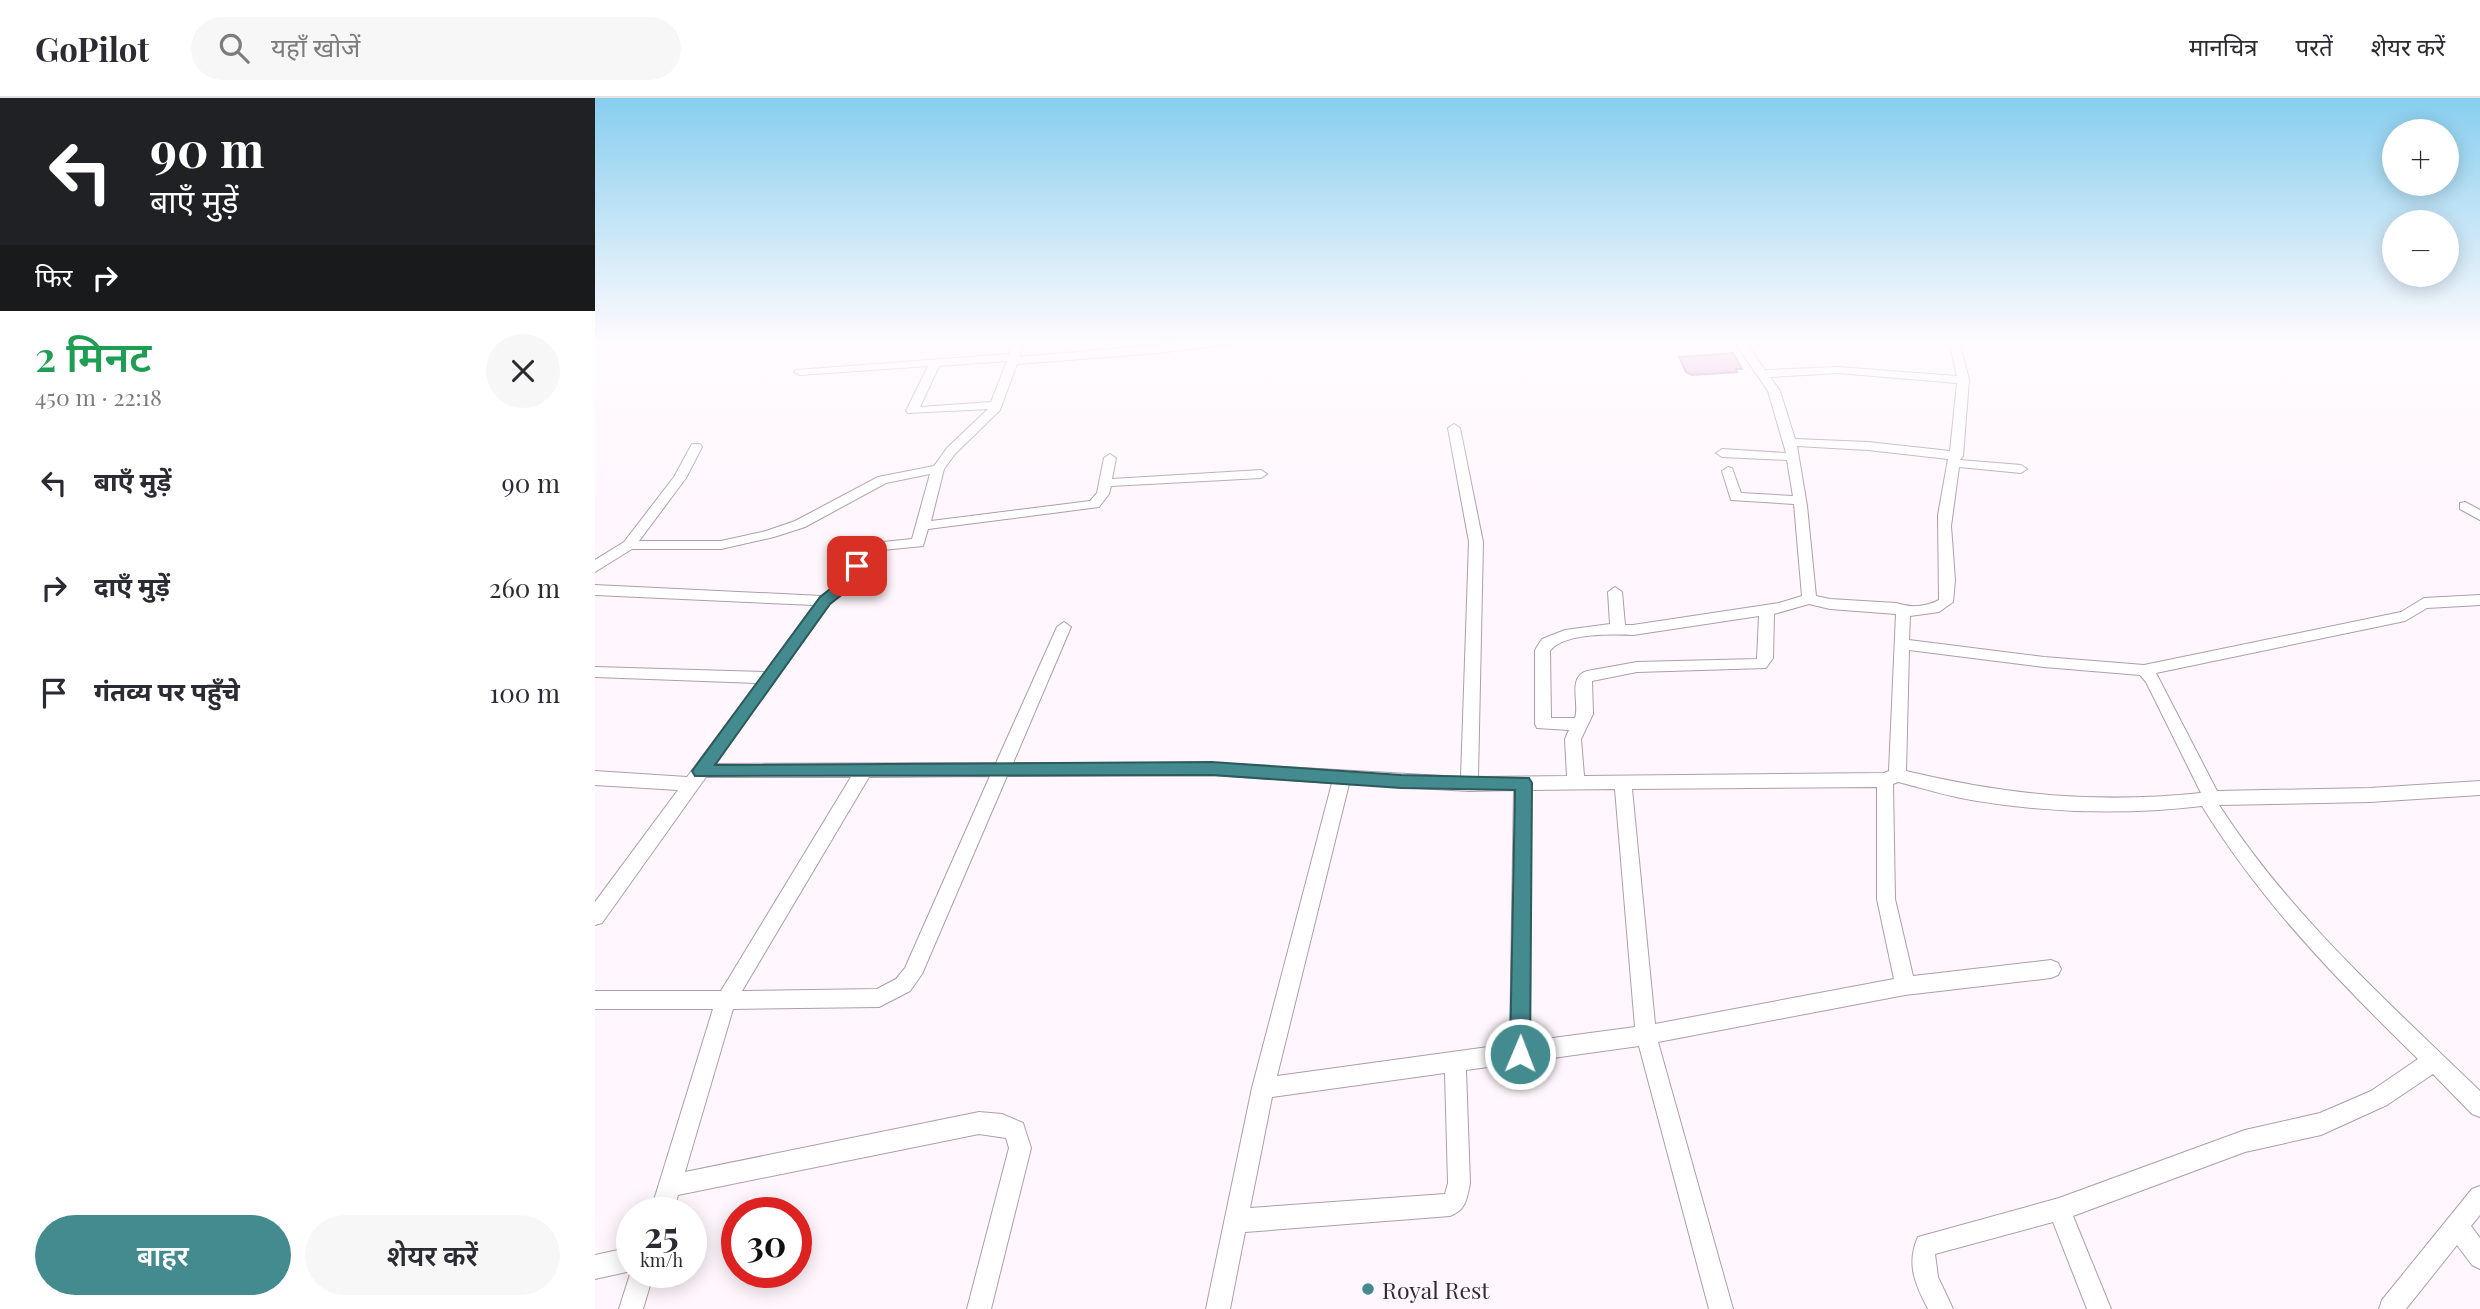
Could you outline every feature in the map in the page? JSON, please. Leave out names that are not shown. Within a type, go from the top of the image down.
[{"type":"street","points":[[919,397],[912,411],[996,405]]},
{"type":"street","points":[[595,917],[825,601],[844,586],[869,547],[918,543],[938,469],[951,451],[996,405],[999,397]]},
{"type":"street","points":[[1776,397],[1791,450],[1800,500],[1809,599]]},
{"type":"street","points":[[1581,724],[1543,724],[1543,646],[1569,635],[1613,629],[1633,630],[1767,610],[1809,599],[1830,604],[1896,608],[1903,612],[1934,609],[1947,602],[1949,583],[1945,517],[1956,460],[1962,397]]},
{"type":"street","points":[[1454,428],[1476,542],[1469,784]]},
{"type":"street","points":[[1722,453],[1868,446],[2021,469]]},
{"type":"street","points":[[595,568],[607,557],[629,545],[680,478],[696,447]]},
{"type":"street","points":[[922,526],[1087,506],[1100,499],[1110,458]]},
{"type":"street","points":[[629,545],[722,545],[769,534],[800,524],[882,480],[938,469]]},
{"type":"street","points":[[1728,471],[1736,497],[1800,500]]},
{"type":"street","points":[[1105,483],[1261,474]]},
{"type":"street","points":[[2465,506],[2480,516]]},
{"type":"street","points":[[595,590],[825,601]]},
{"type":"street","points":[[1613,629],[1618,623],[1615,592]]},
{"type":"street","points":[[1903,643],[2044,662],[2144,670],[2405,616],[2424,603],[2480,600]]},
{"type":"street","points":[[1576,783],[1573,739],[1585,714],[1583,681],[1591,675],[1637,667],[1763,663],[1767,610]]},
{"type":"street","points":[[1903,612],[1903,643],[1891,777],[1886,899],[1905,986]]},
{"type":"street","points":[[595,1000],[879,998],[903,985],[912,974],[1064,626]]},
{"type":"street","points":[[2144,670],[2152,679],[2209,798],[2266,884],[2337,964],[2480,1106]]},
{"type":"street","points":[[595,672],[769,678]]},
{"type":"street","points":[[595,778],[696,778],[865,769],[1003,767],[1212,769],[1469,784],[1891,777],[1970,793],[2064,805],[2160,804],[2209,798],[2370,795],[2475,788],[2480,804]]},
{"type":"street","points":[[666,1197],[726,1000],[865,769]]},
{"type":"street","points":[[1218,1309],[1263,1088],[1342,778]]},
{"type":"street","points":[[1623,782],[1646,1035],[1721,1309]]},
{"type":"street","points":[[1520,1054],[1523,783]]},
{"type":"street","points":[[1263,1088],[1455,1064],[1646,1035],[1905,986],[2050,969]]},
{"type":"street","points":[[1941,1309],[1920,1258],[1926,1245],[2059,1209],[2245,1141],[2321,1124],[2379,1098],[2435,1060]]},
{"type":"street","points":[[1236,1221],[1450,1205],[1456,1199],[1459,1183],[1455,1064]]},
{"type":"street","points":[[669,1186],[979,1123],[1002,1125],[1015,1131],[1020,1147],[979,1309]]},
{"type":"street","points":[[2391,1309],[2480,1197]]},
{"type":"street","points":[[2059,1209],[2099,1309]]},
{"type":"street","points":[[2457,1226],[2480,1257]]},
{"type":"street","points":[[595,1267],[616,1262]]},
{"type":"street","points":[[631,1309],[637,1288]]},
{"type":"place","name":"Royal Rest","points":[[1368,1289]]},
{"type":"route","points":[[857,566],[844,586],[825,601],[701,771],[1003,767],[1212,769],[1401,782],[1523,783],[1520,1054]]}]
